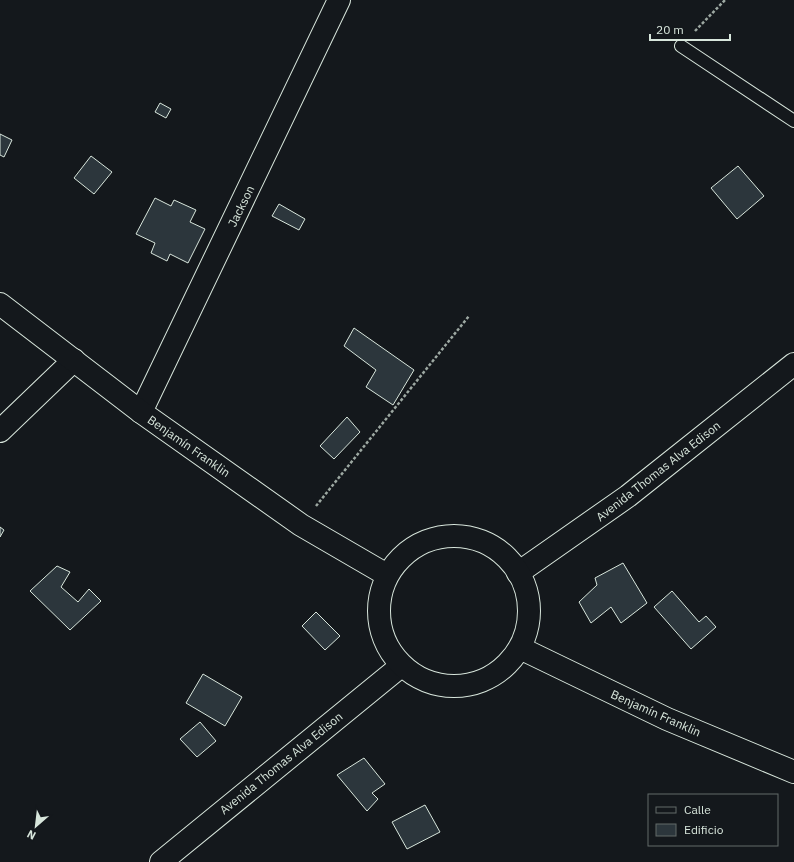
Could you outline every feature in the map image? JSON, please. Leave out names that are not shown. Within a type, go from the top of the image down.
[{"type":"street","name":"Jackson","points":[[141,412],[339,0]]},
{"type":"street","name":"Benjamín Franklin","points":[[0,304],[141,412],[301,525],[387,575]]},
{"type":"street","points":[[0,431],[74,360]]},
{"type":"street","name":"Avenida Thomas Alva Edison","points":[[518,573],[628,496],[794,364]]},
{"type":"street","points":[[452,536],[472,538],[490,546],[506,557],[518,573],[526,591],[529,610],[527,630],[520,648],[508,664],[493,676],[475,684],[455,687],[436,684],[417,677],[401,666],[389,650],[381,632],[379,619],[380,593],[387,575],[399,559],[414,547],[432,539],[452,536]]},
{"type":"street","name":"Benjamín Franklin","points":[[520,648],[667,719],[794,772]]},
{"type":"street","name":"Avenida Thomas Alva Edison","points":[[161,862],[401,666]]},
{"type":"lane","points":[[681,46],[794,121]]},
{"type":"path","points":[[681,46],[725,0]]},
{"type":"path","points":[[301,525],[469,316]]},
{"type":"building","points":[[160,103],[171,109],[166,118],[155,112]]},
{"type":"building","points":[[0,134],[12,140],[4,157],[0,155]]},
{"type":"building","points":[[91,156],[112,172],[94,194],[74,178]]},
{"type":"building","points":[[738,166],[764,196],[737,219],[711,188]]},
{"type":"building","points":[[155,198],[171,206],[174,200],[196,210],[190,222],[205,229],[188,263],[170,254],[167,261],[151,253],[155,243],[136,234]]},
{"type":"building","points":[[279,204],[305,219],[299,230],[272,216]]},
{"type":"building","points":[[354,328],[414,370],[393,405],[366,387],[376,370],[344,346]]},
{"type":"building","points":[[347,417],[360,432],[334,459],[320,446]]},
{"type":"building","points":[[0,527],[4,530],[0,537]]},
{"type":"building","points":[[623,563],[647,603],[621,623],[611,607],[591,623],[579,602],[597,585],[595,578]]},
{"type":"building","points":[[57,566],[70,572],[61,587],[78,602],[89,589],[101,601],[70,630],[30,591]]},
{"type":"building","points":[[672,591],[699,622],[706,616],[716,627],[691,649],[654,607]]},
{"type":"building","points":[[316,612],[340,636],[325,650],[302,626]]},
{"type":"building","points":[[203,674],[242,697],[225,726],[186,703]]},
{"type":"building","points":[[200,722],[216,741],[197,757],[180,739]]},
{"type":"building","points":[[364,758],[385,784],[372,793],[378,799],[367,811],[337,775]]},
{"type":"building","points":[[425,805],[440,832],[407,849],[392,822]]}]
